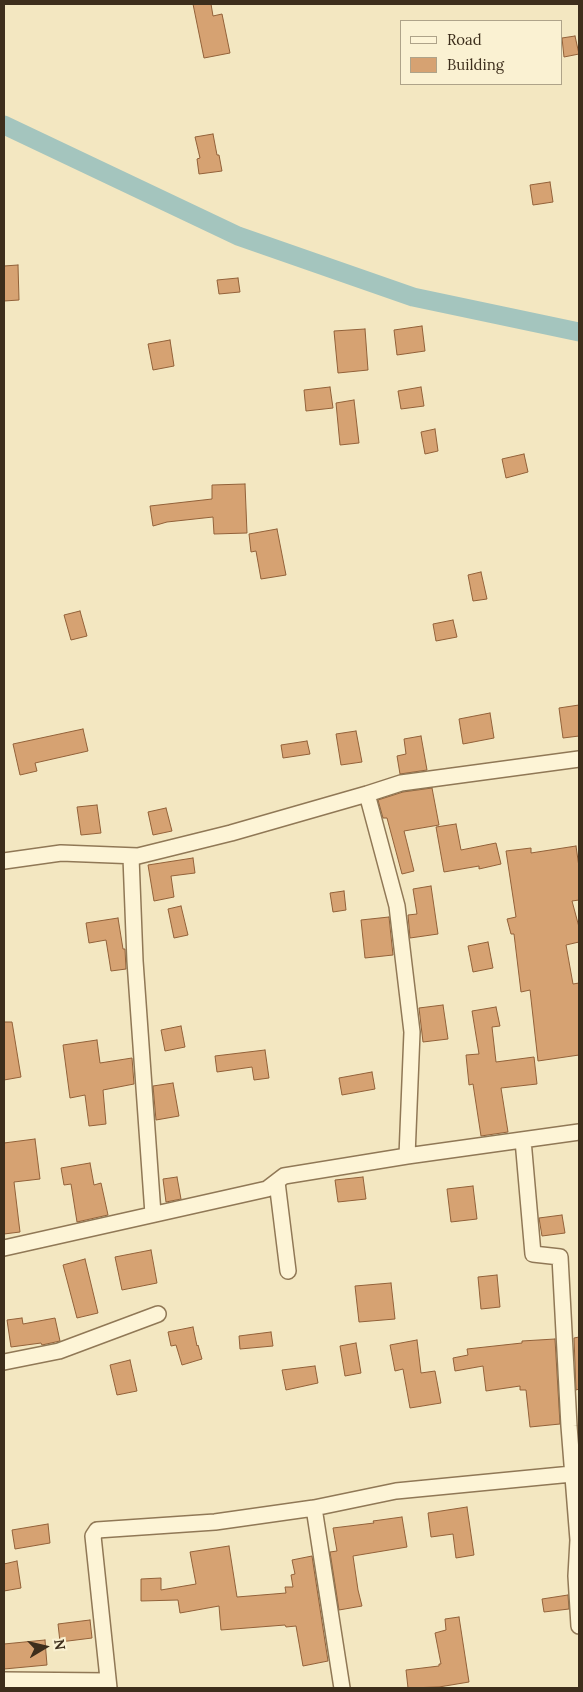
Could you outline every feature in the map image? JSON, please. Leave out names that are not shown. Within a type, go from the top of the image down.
[{"type":"street","points":[[4,861],[61,853],[131,857],[231,833],[401,783],[579,759]]},
{"type":"street","points":[[367,794],[397,906],[412,1032],[407,1156]]},
{"type":"street","points":[[131,857],[135,961],[153,1214]]},
{"type":"street","points":[[4,1248],[267,1189],[284,1176],[407,1156],[579,1132]]},
{"type":"street","points":[[523,1140],[533,1254],[560,1257],[572,1474],[578,1540],[576,1576],[579,1626]]},
{"type":"street","points":[[277,1182],[288,1271]]},
{"type":"street","points":[[4,1362],[60,1351],[158,1314]]},
{"type":"street","points":[[4,1680],[109,1684],[92,1536],[97,1530],[215,1522],[314,1508],[396,1491],[572,1474]]},
{"type":"street","points":[[314,1508],[342,1688]]},
{"type":"building","points":[[193,4],[211,4],[213,16],[222,14],[230,53],[204,58]]},
{"type":"building","points":[[575,36],[579,54],[564,57],[563,38]]},
{"type":"building","points":[[213,134],[222,171],[199,174],[197,159],[200,158],[195,137]]},
{"type":"building","points":[[550,182],[553,202],[533,205],[530,185]]},
{"type":"building","points":[[18,265],[19,300],[4,301],[4,266]]},
{"type":"building","points":[[238,278],[240,292],[219,294],[217,280]]},
{"type":"building","points":[[422,326],[425,351],[397,355],[394,330]]},
{"type":"building","points":[[365,329],[368,370],[338,373],[334,331]]},
{"type":"building","points":[[170,340],[174,366],[153,370],[148,344]]},
{"type":"building","points":[[330,387],[333,408],[306,411],[304,390]]},
{"type":"building","points":[[421,387],[424,406],[401,409],[398,391]]},
{"type":"building","points":[[354,400],[359,443],[340,445],[336,403]]},
{"type":"building","points":[[435,429],[438,451],[425,454],[421,432]]},
{"type":"building","points":[[524,454],[528,472],[506,478],[502,459]]},
{"type":"building","points":[[245,484],[247,533],[214,534],[213,517],[167,522],[153,526],[150,506],[212,499],[212,485]]},
{"type":"building","points":[[277,529],[286,575],[261,579],[256,551],[251,552],[249,534]]},
{"type":"building","points":[[481,572],[487,599],[473,601],[468,575]]},
{"type":"building","points":[[80,611],[87,636],[71,640],[64,615]]},
{"type":"building","points":[[453,620],[457,637],[436,641],[433,624]]},
{"type":"building","points":[[579,705],[579,736],[563,738],[559,708]]},
{"type":"building","points":[[490,713],[494,738],[463,744],[459,719]]},
{"type":"building","points":[[83,729],[88,751],[35,763],[37,771],[20,775],[13,744]]},
{"type":"building","points":[[356,731],[362,762],[341,765],[336,734]]},
{"type":"building","points":[[421,736],[427,770],[400,774],[397,756],[406,754],[404,739]]},
{"type":"building","points":[[307,741],[310,754],[283,758],[281,745]]},
{"type":"building","points":[[432,788],[439,825],[404,831],[414,871],[402,874],[387,818],[383,818],[378,800],[403,792]]},
{"type":"building","points":[[97,805],[101,833],[81,835],[77,807]]},
{"type":"building","points":[[166,808],[172,831],[153,835],[148,812]]},
{"type":"building","points":[[456,824],[461,850],[496,843],[501,864],[479,869],[479,866],[444,872],[436,827]]},
{"type":"building","points":[[576,846],[579,867],[579,900],[572,901],[579,927],[579,942],[566,945],[573,984],[579,983],[579,1055],[538,1061],[530,990],[521,992],[514,934],[511,934],[507,919],[516,917],[506,851],[531,848],[531,853]]},
{"type":"building","points":[[193,858],[195,873],[171,876],[174,897],[154,901],[148,865]]},
{"type":"building","points":[[431,886],[438,934],[410,938],[408,915],[417,914],[413,889]]},
{"type":"building","points":[[344,891],[346,910],[333,912],[330,893]]},
{"type":"building","points":[[181,906],[188,935],[174,938],[168,909]]},
{"type":"building","points":[[389,917],[393,955],[365,958],[361,920]]},
{"type":"building","points":[[118,918],[123,949],[125,949],[126,969],[111,971],[106,940],[89,943],[86,923]]},
{"type":"building","points":[[488,942],[493,968],[473,972],[468,946]]},
{"type":"building","points":[[443,1005],[448,1039],[423,1042],[419,1008]]},
{"type":"building","points":[[496,1007],[500,1026],[492,1027],[496,1062],[534,1057],[537,1084],[501,1088],[508,1132],[481,1136],[473,1084],[469,1085],[466,1055],[479,1054],[472,1011]]},
{"type":"building","points":[[4,1022],[12,1022],[21,1077],[4,1080]]},
{"type":"building","points":[[181,1026],[185,1047],[165,1051],[161,1030]]},
{"type":"building","points":[[97,1040],[100,1063],[132,1058],[134,1084],[103,1090],[106,1124],[89,1126],[85,1095],[70,1098],[63,1045]]},
{"type":"building","points":[[265,1050],[269,1078],[254,1080],[252,1067],[217,1072],[215,1056]]},
{"type":"building","points":[[372,1072],[375,1089],[342,1095],[339,1078]]},
{"type":"building","points":[[173,1083],[179,1116],[156,1120],[153,1086]]},
{"type":"building","points":[[35,1139],[40,1179],[14,1182],[20,1232],[4,1234],[4,1143]]},
{"type":"building","points":[[90,1163],[94,1185],[101,1183],[108,1215],[77,1222],[71,1184],[64,1185],[61,1168]]},
{"type":"building","points":[[177,1177],[181,1199],[166,1202],[163,1179]]},
{"type":"building","points":[[363,1177],[366,1199],[338,1202],[335,1180]]},
{"type":"building","points":[[473,1186],[477,1219],[451,1222],[447,1189]]},
{"type":"building","points":[[562,1215],[565,1233],[542,1236],[539,1218]]},
{"type":"building","points":[[151,1250],[157,1283],[122,1290],[115,1257]]},
{"type":"building","points":[[85,1259],[98,1313],[77,1318],[63,1265]]},
{"type":"building","points":[[497,1275],[500,1307],[481,1309],[478,1277]]},
{"type":"building","points":[[391,1283],[395,1319],[359,1322],[355,1286]]},
{"type":"building","points":[[22,1318],[23,1324],[55,1318],[60,1341],[42,1345],[41,1343],[11,1347],[7,1320]]},
{"type":"building","points":[[193,1327],[202,1359],[182,1365],[176,1345],[171,1346],[168,1332]]},
{"type":"building","points":[[271,1332],[273,1346],[240,1349],[239,1336]]},
{"type":"building","points":[[579,1337],[579,1389],[576,1390],[574,1338]]},
{"type":"building","points":[[555,1339],[560,1424],[530,1427],[526,1390],[520,1390],[520,1386],[486,1391],[483,1366],[455,1371],[453,1358],[468,1355],[467,1349],[522,1343],[522,1341]]},
{"type":"building","points":[[417,1340],[421,1373],[435,1371],[441,1403],[410,1408],[403,1369],[395,1371],[390,1345]]},
{"type":"building","points":[[356,1343],[361,1373],[345,1376],[340,1346]]},
{"type":"building","points":[[130,1360],[137,1391],[117,1395],[110,1365]]},
{"type":"building","points":[[315,1366],[318,1383],[286,1390],[282,1370]]},
{"type":"building","points":[[467,1507],[474,1555],[456,1558],[453,1534],[431,1537],[428,1513]]},
{"type":"building","points":[[402,1517],[407,1547],[353,1556],[362,1606],[339,1610],[330,1552],[337,1551],[333,1528],[374,1523],[373,1521]]},
{"type":"building","points":[[48,1524],[50,1543],[15,1549],[12,1530]]},
{"type":"building","points":[[229,1546],[237,1597],[286,1593],[285,1587],[293,1587],[291,1575],[295,1574],[292,1560],[312,1556],[328,1661],[303,1666],[296,1626],[286,1627],[285,1625],[221,1630],[219,1606],[180,1613],[178,1600],[141,1601],[141,1579],[161,1578],[161,1590],[196,1584],[190,1552]]},
{"type":"building","points":[[17,1561],[21,1588],[4,1591],[4,1564]]},
{"type":"building","points":[[568,1595],[569,1609],[544,1612],[542,1599]]},
{"type":"building","points":[[459,1617],[469,1682],[439,1687],[408,1688],[406,1670],[439,1666],[441,1664],[435,1633],[446,1630],[445,1619]]},
{"type":"building","points":[[90,1620],[92,1638],[60,1642],[58,1624]]},
{"type":"building","points":[[45,1640],[47,1665],[4,1669],[4,1644]]},
{"type":"waterway","points":[[4,125],[238,236],[413,297],[579,332]]}]
